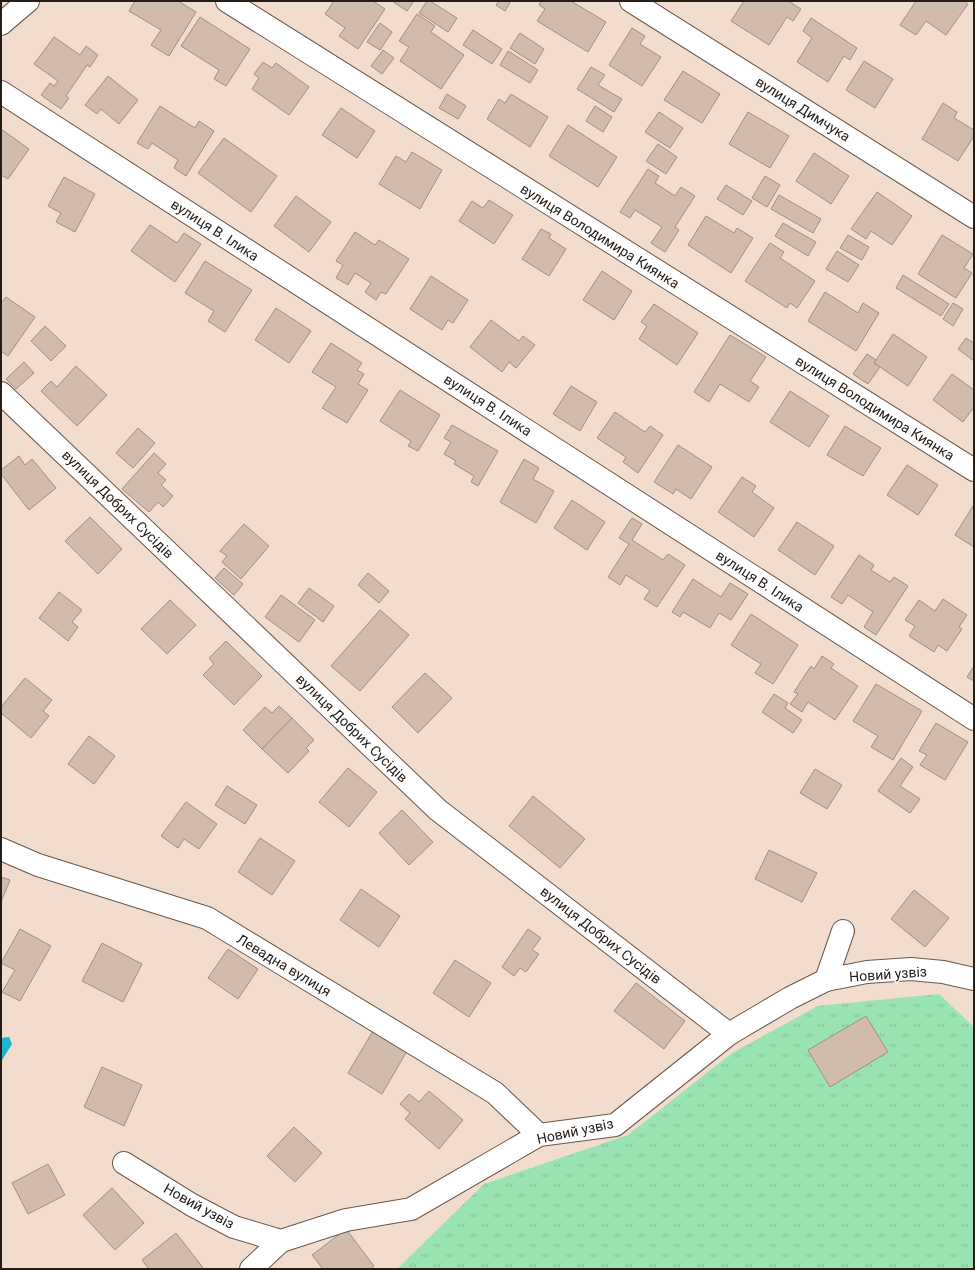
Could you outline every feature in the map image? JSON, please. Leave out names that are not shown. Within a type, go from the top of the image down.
[{"type":"street","points":[[1,24],[28,1]]},
{"type":"street","name":"вулиця Володимира Киянка","points":[[227,1],[974,470]]},
{"type":"street","name":"вулиця Димчука","points":[[631,1],[974,217]]},
{"type":"street","name":"вулиця В. Ілика","points":[[1,92],[974,719]]},
{"type":"street","name":"вулиця Добрих Сусідів","points":[[1,393],[438,810],[729,1034]]},
{"type":"street","name":"Левадна вулиця","points":[[1,850],[38,865],[207,918],[495,1093],[539,1135]]},
{"type":"street","points":[[826,980],[843,931]]},
{"type":"street","name":"Новий узвіз","points":[[124,1163],[192,1205],[234,1227],[282,1241],[346,1220],[411,1209],[539,1135],[615,1125],[729,1034],[790,998],[826,980],[867,972],[911,969],[943,972],[974,979]]},
{"type":"street","points":[[251,1269],[282,1241]]},
{"type":"green space","points":[[939,994],[974,1027],[974,1269],[397,1269],[484,1184],[628,1135],[732,1053],[818,1006]]},
{"type":"water","points":[[9,1037],[12,1044],[1,1062],[1,1038]]},
{"type":"building","points":[[135,1],[178,1],[196,12],[169,56],[151,45],[161,30],[129,11]]},
{"type":"building","points":[[334,1],[373,1],[385,9],[358,49],[339,36],[345,28],[325,14]]},
{"type":"building","points":[[392,1],[414,1],[407,11]]},
{"type":"building","points":[[427,1],[430,1],[457,18],[448,32],[419,13]]},
{"type":"building","points":[[499,1],[511,1],[505,11],[496,5]]},
{"type":"building","points":[[541,1],[571,1],[606,22],[588,52],[537,21],[545,9],[539,5]]},
{"type":"building","points":[[744,1],[788,1],[801,9],[793,21],[787,17],[769,45],[731,21]]},
{"type":"building","points":[[916,1],[964,1],[968,4],[946,35],[926,21],[916,35],[900,25]]},
{"type":"building","points":[[417,14],[435,26],[431,32],[464,55],[441,89],[400,61],[409,47],[399,41]]},
{"type":"building","points":[[200,17],[250,49],[226,86],[214,79],[219,70],[181,46]]},
{"type":"building","points":[[811,18],[857,48],[850,60],[844,56],[828,82],[797,62],[812,38],[803,31]]},
{"type":"building","points":[[380,23],[392,32],[380,50],[367,42]]},
{"type":"building","points":[[632,28],[645,36],[640,44],[661,57],[642,86],[609,65]]},
{"type":"building","points":[[473,30],[502,49],[492,64],[463,45]]},
{"type":"building","points":[[520,33],[544,49],[535,64],[510,48]]},
{"type":"building","points":[[54,37],[80,55],[86,46],[98,55],[90,67],[87,65],[66,96],[69,98],[61,109],[41,95],[50,83],[54,86],[58,81],[34,64]]},
{"type":"building","points":[[383,50],[394,58],[382,74],[371,66]]},
{"type":"building","points":[[508,51],[538,70],[530,83],[500,65]]},
{"type":"building","points":[[864,61],[893,79],[875,108],[846,90]]},
{"type":"building","points":[[263,62],[272,68],[276,63],[309,87],[289,115],[252,89],[259,78],[254,74]]},
{"type":"building","points":[[591,67],[605,75],[598,85],[622,99],[614,112],[577,89]]},
{"type":"building","points":[[683,71],[720,94],[702,123],[664,100]]},
{"type":"building","points":[[108,76],[138,100],[119,124],[101,109],[97,114],[85,105]]},
{"type":"building","points":[[447,94],[466,106],[458,119],[439,108]]},
{"type":"building","points":[[511,94],[548,117],[530,147],[487,119],[499,99],[505,103]]},
{"type":"building","points":[[943,103],[957,112],[954,118],[974,130],[974,136],[958,161],[922,139]]},
{"type":"building","points":[[160,106],[195,128],[199,121],[214,131],[186,176],[174,168],[178,160],[152,143],[148,149],[137,143]]},
{"type":"building","points":[[595,106],[612,117],[603,132],[586,121]]},
{"type":"building","points":[[341,108],[375,131],[357,158],[322,135]]},
{"type":"building","points":[[659,112],[683,128],[670,148],[645,132]]},
{"type":"building","points":[[748,112],[789,136],[770,168],[729,144]]},
{"type":"building","points":[[568,125],[617,157],[598,187],[549,156]]},
{"type":"building","points":[[1,129],[29,149],[8,179],[1,175]]},
{"type":"building","points":[[224,138],[277,176],[251,212],[198,173]]},
{"type":"building","points":[[658,144],[677,157],[666,174],[646,161]]},
{"type":"building","points":[[412,152],[442,170],[420,209],[379,184],[396,156],[406,162]]},
{"type":"building","points":[[814,153],[849,176],[831,204],[796,181]]},
{"type":"building","points":[[648,169],[659,176],[655,183],[675,196],[681,187],[695,196],[675,227],[679,230],[665,252],[651,243],[662,227],[635,210],[630,218],[620,212]]},
{"type":"building","points":[[765,176],[780,185],[767,207],[752,198]]},
{"type":"building","points":[[64,177],[95,194],[75,232],[56,222],[61,213],[48,206]]},
{"type":"building","points":[[726,185],[752,201],[743,215],[717,199]]},
{"type":"building","points":[[877,192],[912,216],[892,245],[871,231],[866,239],[851,229]]},
{"type":"building","points":[[779,195],[821,219],[813,233],[771,209]]},
{"type":"building","points":[[296,196],[331,222],[309,252],[274,226]]},
{"type":"building","points":[[489,200],[513,215],[494,244],[459,221],[472,201],[483,208]]},
{"type":"building","points":[[706,216],[734,233],[737,228],[753,238],[731,273],[688,245]]},
{"type":"building","points":[[783,223],[816,242],[808,256],[775,236]]},
{"type":"building","points":[[150,225],[177,243],[184,233],[201,244],[175,282],[131,251]]},
{"type":"building","points":[[541,229],[551,234],[549,238],[566,249],[549,276],[522,259]]},
{"type":"building","points":[[355,232],[375,245],[379,240],[409,259],[386,294],[381,292],[376,300],[365,292],[371,283],[355,273],[348,285],[336,278],[343,265],[336,261]]},
{"type":"building","points":[[848,235],[869,247],[862,260],[840,248]]},
{"type":"building","points":[[942,235],[973,254],[964,268],[972,273],[956,298],[918,274]]},
{"type":"building","points":[[770,243],[784,252],[780,258],[815,281],[797,308],[790,303],[787,308],[745,281]]},
{"type":"building","points":[[837,251],[859,265],[848,282],[826,269]]},
{"type":"building","points":[[205,261],[252,290],[225,332],[208,321],[214,311],[185,293]]},
{"type":"building","points":[[602,271],[632,291],[614,320],[583,300]]},
{"type":"building","points":[[903,275],[949,304],[941,316],[896,288]]},
{"type":"building","points":[[431,276],[468,300],[453,323],[448,320],[442,330],[410,309]]},
{"type":"building","points":[[825,292],[858,313],[863,303],[879,313],[856,351],[808,321]]},
{"type":"building","points":[[6,297],[35,317],[8,356],[1,351],[1,303]]},
{"type":"building","points":[[953,303],[963,309],[953,326],[943,319]]},
{"type":"building","points":[[654,304],[698,333],[677,365],[639,339],[647,326],[641,322]]},
{"type":"building","points":[[276,308],[311,331],[289,363],[255,340]]},
{"type":"building","points":[[491,320],[519,341],[523,336],[535,345],[516,368],[509,362],[502,372],[470,347]]},
{"type":"building","points":[[45,326],[66,346],[51,361],[31,341]]},
{"type":"building","points":[[893,334],[927,357],[908,386],[874,363]]},
{"type":"building","points":[[730,335],[766,357],[750,381],[759,387],[749,402],[720,384],[709,402],[694,392]]},
{"type":"building","points":[[966,338],[974,343],[974,361],[958,349]]},
{"type":"building","points":[[331,343],[362,363],[357,370],[364,374],[358,384],[368,390],[347,423],[322,408],[336,387],[312,372]]},
{"type":"building","points":[[867,354],[876,360],[874,363],[880,367],[868,384],[853,374]]},
{"type":"building","points":[[24,362],[34,373],[16,389],[6,379]]},
{"type":"building","points":[[76,366],[107,395],[77,426],[41,391],[51,381],[57,387]]},
{"type":"building","points":[[952,374],[974,390],[974,407],[963,422],[933,400]]},
{"type":"building","points":[[571,386],[597,402],[580,431],[553,414]]},
{"type":"building","points":[[400,390],[440,415],[418,451],[408,446],[411,441],[380,421]]},
{"type":"building","points":[[790,391],[829,416],[809,447],[770,422]]},
{"type":"building","points":[[615,412],[645,432],[650,426],[663,435],[638,473],[623,462],[626,457],[597,438]]},
{"type":"building","points":[[452,425],[498,451],[478,486],[471,482],[474,476],[454,464],[456,461],[444,454],[451,442],[444,438]]},
{"type":"building","points":[[845,426],[881,448],[863,476],[827,455]]},
{"type":"building","points":[[138,428],[155,443],[133,468],[116,453]]},
{"type":"building","points":[[678,445],[712,467],[691,499],[676,489],[673,494],[654,482]]},
{"type":"building","points":[[154,453],[166,464],[158,473],[166,480],[161,485],[173,496],[163,507],[158,502],[149,512],[122,489]]},
{"type":"building","points":[[19,456],[25,465],[32,459],[56,488],[29,510],[1,474],[1,470]]},
{"type":"building","points":[[524,459],[539,468],[533,479],[554,491],[536,523],[500,502]]},
{"type":"building","points":[[907,465],[938,485],[918,515],[887,495]]},
{"type":"building","points":[[742,477],[756,486],[752,492],[774,508],[754,537],[718,512]]},
{"type":"building","points":[[572,500],[605,522],[587,550],[554,528]]},
{"type":"building","points":[[973,506],[974,507],[974,547],[955,535]]},
{"type":"building","points":[[90,517],[122,549],[98,574],[65,541]]},
{"type":"building","points":[[632,518],[642,524],[632,540],[663,560],[668,554],[685,565],[657,607],[644,599],[650,590],[626,575],[620,585],[608,577],[629,544],[619,538]]},
{"type":"building","points":[[797,522],[834,546],[815,575],[778,550]]},
{"type":"building","points":[[244,524],[269,546],[241,579],[222,562],[227,556],[220,551]]},
{"type":"building","points":[[859,555],[874,565],[871,570],[890,582],[894,577],[908,586],[876,635],[864,627],[873,612],[848,595],[842,604],[831,597]]},
{"type":"building","points":[[224,568],[243,584],[234,595],[215,578]]},
{"type":"building","points":[[368,573],[389,591],[379,603],[358,585]]},
{"type":"building","points":[[693,579],[721,597],[730,583],[748,594],[731,620],[719,613],[710,628],[683,612],[680,617],[672,612]]},
{"type":"building","points":[[309,588],[334,606],[323,622],[298,603]]},
{"type":"building","points":[[59,592],[82,610],[72,622],[78,627],[68,641],[39,618]]},
{"type":"building","points":[[281,595],[315,620],[299,642],[265,617]]},
{"type":"building","points":[[943,599],[967,615],[959,627],[962,629],[947,651],[938,645],[934,652],[909,636],[915,626],[905,620],[919,600],[935,611]]},
{"type":"building","points":[[170,600],[196,625],[167,654],[141,629]]},
{"type":"building","points":[[380,610],[409,635],[360,691],[331,666]]},
{"type":"building","points":[[751,614],[798,645],[773,684],[755,673],[761,664],[731,645]]},
{"type":"building","points":[[226,641],[262,676],[234,705],[203,675],[214,664],[209,658]]},
{"type":"building","points":[[822,656],[834,664],[831,668],[858,686],[835,720],[808,702],[802,712],[790,704],[798,694],[794,692],[811,666],[814,669]]},
{"type":"building","points":[[974,666],[974,681],[967,677]]},
{"type":"building","points":[[425,673],[452,698],[418,733],[392,707]]},
{"type":"building","points":[[25,678],[52,700],[43,711],[49,716],[31,738],[1,713],[1,707]]},
{"type":"building","points":[[876,684],[922,711],[893,760],[871,747],[878,736],[853,721]]},
{"type":"building","points":[[774,694],[788,703],[785,708],[802,720],[793,733],[762,712]]},
{"type":"building","points":[[279,706],[292,718],[262,749],[243,730],[265,707],[272,713]]},
{"type":"building","points":[[292,718],[314,740],[306,748],[309,751],[288,773],[262,749]]},
{"type":"building","points":[[936,723],[968,742],[945,780],[920,765],[927,755],[919,751]]},
{"type":"building","points":[[89,736],[115,756],[94,784],[68,764]]},
{"type":"building","points":[[901,758],[913,767],[900,786],[920,799],[910,813],[878,791]]},
{"type":"building","points":[[348,768],[377,792],[349,827],[319,802]]},
{"type":"building","points":[[815,769],[842,785],[827,809],[800,793]]},
{"type":"building","points":[[227,786],[257,805],[245,824],[215,805]]},
{"type":"building","points":[[533,796],[585,839],[560,868],[509,826]]},
{"type":"building","points":[[186,802],[217,824],[199,849],[184,839],[178,848],[161,836]]},
{"type":"building","points":[[402,810],[433,842],[409,865],[379,833]]},
{"type":"building","points":[[260,838],[295,861],[272,895],[238,872]]},
{"type":"building","points":[[769,850],[817,873],[802,902],[755,879]]},
{"type":"building","points":[[1,877],[10,880],[1,902]]},
{"type":"building","points":[[361,889],[400,916],[379,947],[340,920]]},
{"type":"building","points":[[914,890],[949,918],[925,947],[891,919]]},
{"type":"building","points":[[20,929],[51,946],[20,1001],[2,992],[15,970],[1,963]]},
{"type":"building","points":[[528,929],[541,938],[532,950],[539,954],[526,972],[520,968],[514,976],[502,967]]},
{"type":"building","points":[[102,943],[142,964],[123,1002],[82,981]]},
{"type":"building","points":[[228,949],[258,969],[238,999],[208,978]]},
{"type":"building","points":[[455,960],[491,983],[469,1017],[433,993]]},
{"type":"building","points":[[636,983],[685,1021],[664,1049],[614,1011]]},
{"type":"building","points":[[866,1016],[888,1052],[830,1087],[808,1050]]},
{"type":"building","points":[[373,1031],[407,1051],[382,1094],[348,1073]]},
{"type":"building","points":[[102,1067],[142,1085],[124,1126],[84,1107]]},
{"type":"building","points":[[429,1091],[463,1120],[439,1149],[405,1119],[410,1113],[400,1104],[409,1094],[419,1102]]},
{"type":"building","points":[[294,1127],[322,1153],[295,1182],[267,1156]]},
{"type":"building","points":[[48,1164],[65,1195],[28,1214],[12,1183]]},
{"type":"building","points":[[112,1188],[144,1223],[115,1250],[83,1215]]},
{"type":"building","points":[[346,1229],[374,1266],[370,1269],[323,1269],[312,1255]]},
{"type":"building","points":[[176,1233],[204,1269],[149,1269],[142,1260]]}]
